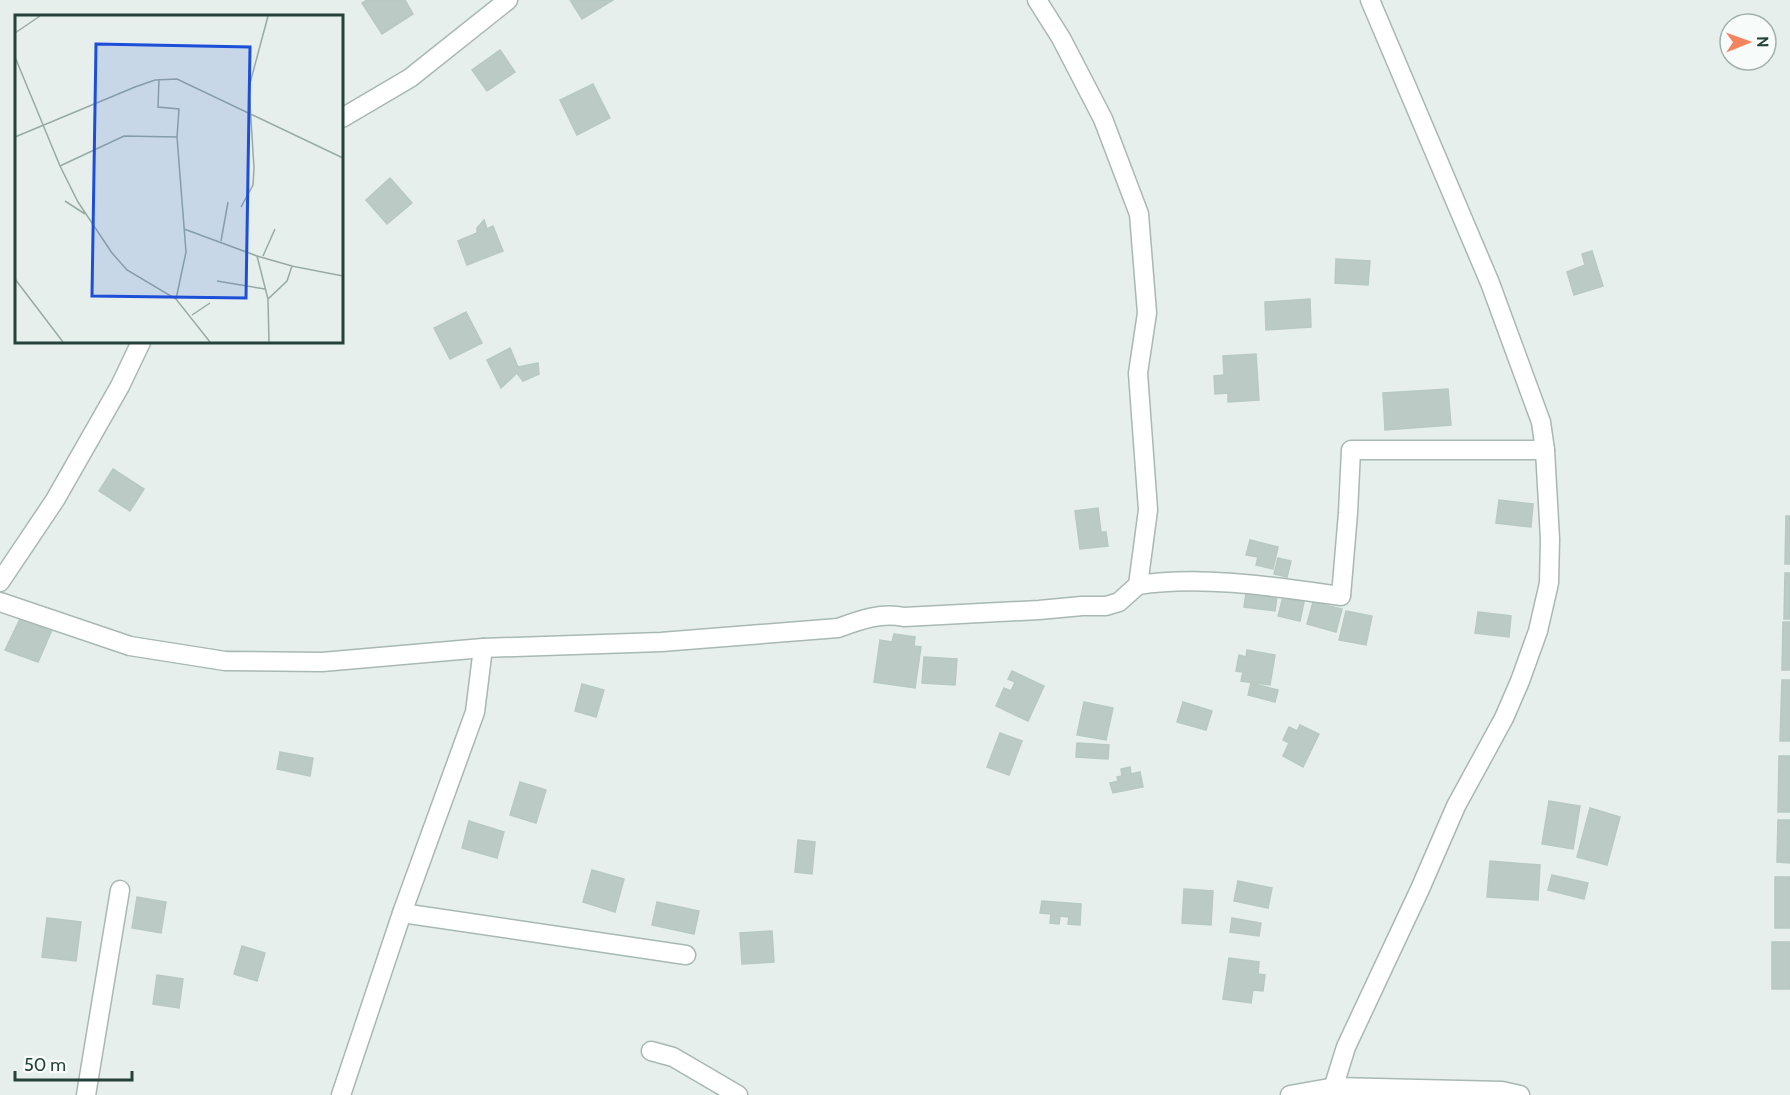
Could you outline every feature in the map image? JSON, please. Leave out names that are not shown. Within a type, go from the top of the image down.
[{"type":"street","points":[[344,117],[410,78],[508,0]]},
{"type":"street","points":[[1037,0],[1061,39],[1102,119],[1139,214],[1147,313],[1138,373],[1148,510],[1138,585]]},
{"type":"street","points":[[1333,1091],[1346,1047],[1456,806],[1504,718],[1520,681],[1538,631],[1549,583],[1550,539],[1545,450],[1541,422],[1490,283],[1370,0]]},
{"type":"street","points":[[0,582],[56,500],[120,386],[140,344]]},
{"type":"street","points":[[0,602],[130,646],[225,661],[322,662],[483,648],[661,642],[838,628],[862,619],[890,614],[904,617],[1106,606],[1119,602],[1138,585],[1160,582],[1272,586],[1341,596],[1351,450],[1545,450]]},
{"type":"street","points":[[341,1095],[402,913],[475,712],[483,648]]},
{"type":"street","points":[[86,1095],[120,890]]},
{"type":"street","points":[[402,913],[686,955]]},
{"type":"street","points":[[651,1051],[673,1057],[738,1095]]},
{"type":"street","points":[[1290,1095],[1333,1091],[1502,1091],[1520,1095]]},
{"type":"building","points":[[367,0],[405,0],[413,14],[382,34],[362,3]]},
{"type":"building","points":[[570,0],[613,0],[582,19]]},
{"type":"building","points":[[500,50],[515,72],[487,91],[472,70]]},
{"type":"building","points":[[593,84],[610,118],[577,135],[560,100]]},
{"type":"building","points":[[390,178],[412,203],[387,224],[366,200]]},
{"type":"building","points":[[484,220],[487,229],[493,226],[503,251],[467,265],[458,241],[477,233],[477,228]]},
{"type":"building","points":[[1592,251],[1603,286],[1574,295],[1567,272],[1585,265],[1582,254]]},
{"type":"building","points":[[1336,259],[1370,261],[1368,285],[1335,283]]},
{"type":"building","points":[[1310,299],[1311,327],[1266,330],[1265,302]]},
{"type":"building","points":[[466,312],[482,343],[450,359],[434,328]]},
{"type":"building","points":[[510,348],[518,367],[538,363],[539,374],[523,381],[517,373],[501,388],[487,360]]},
{"type":"building","points":[[1256,354],[1259,400],[1228,402],[1228,393],[1215,394],[1214,376],[1224,375],[1223,356]]},
{"type":"building","points":[[1448,389],[1451,425],[1385,430],[1383,393]]},
{"type":"building","points":[[113,469],[144,489],[130,511],[99,491]]},
{"type":"building","points":[[1499,500],[1533,504],[1531,527],[1496,523]]},
{"type":"building","points":[[1098,508],[1101,532],[1106,532],[1108,546],[1080,549],[1075,511]]},
{"type":"building","points":[[1786,516],[1790,516],[1790,564],[1785,564]]},
{"type":"building","points":[[1250,540],[1278,547],[1273,569],[1256,565],[1258,557],[1246,555]]},
{"type":"building","points":[[1278,558],[1291,561],[1287,577],[1274,574]]},
{"type":"building","points":[[1785,573],[1790,573],[1790,619],[1784,619]]},
{"type":"building","points":[[1246,593],[1277,596],[1275,611],[1244,607]]},
{"type":"building","points":[[1283,597],[1304,602],[1300,621],[1278,616]]},
{"type":"building","points":[[1313,602],[1342,609],[1336,632],[1307,624]]},
{"type":"building","points":[[1346,611],[1372,616],[1366,645],[1339,640]]},
{"type":"building","points":[[1478,612],[1511,616],[1509,637],[1475,633]]},
{"type":"building","points":[[20,619],[52,630],[38,662],[5,650]]},
{"type":"building","points":[[1783,622],[1790,622],[1790,670],[1782,670]]},
{"type":"building","points":[[894,634],[915,637],[914,646],[921,647],[915,688],[874,682],[880,640],[892,642]]},
{"type":"building","points":[[1247,650],[1275,655],[1270,685],[1241,681],[1243,672],[1236,671],[1239,655],[1246,657]]},
{"type":"building","points":[[924,657],[957,659],[955,685],[922,683]]},
{"type":"building","points":[[1012,671],[1044,686],[1028,721],[996,706],[1004,688],[1011,691],[1015,682],[1008,679]]},
{"type":"building","points":[[1782,680],[1790,680],[1790,741],[1780,741]]},
{"type":"building","points":[[1251,683],[1278,690],[1275,702],[1248,695]]},
{"type":"building","points":[[582,684],[604,690],[596,717],[575,711]]},
{"type":"building","points":[[1084,702],[1113,708],[1106,740],[1077,735]]},
{"type":"building","points":[[1183,702],[1212,711],[1206,730],[1177,722]]},
{"type":"building","points":[[1300,725],[1319,734],[1303,767],[1283,756],[1289,743],[1283,740],[1289,727],[1297,731]]},
{"type":"building","points":[[1000,733],[1022,741],[1009,775],[987,767]]},
{"type":"building","points":[[1077,743],[1109,745],[1108,759],[1076,757]]},
{"type":"building","points":[[280,752],[313,758],[310,776],[277,769]]},
{"type":"building","points":[[1779,756],[1790,756],[1790,812],[1778,812]]},
{"type":"building","points":[[1130,767],[1131,774],[1140,772],[1143,787],[1113,793],[1110,783],[1118,781],[1117,777],[1122,776],[1121,769]]},
{"type":"building","points":[[520,782],[546,790],[536,823],[510,815]]},
{"type":"building","points":[[1549,801],[1580,806],[1573,849],[1542,844]]},
{"type":"building","points":[[1590,808],[1620,817],[1607,865],[1577,857]]},
{"type":"building","points":[[1778,820],[1790,820],[1790,863],[1777,862]]},
{"type":"building","points":[[469,821],[504,832],[497,858],[462,848]]},
{"type":"building","points":[[798,840],[815,842],[812,874],[795,872]]},
{"type":"building","points":[[1490,861],[1540,865],[1538,900],[1487,897]]},
{"type":"building","points":[[592,870],[624,879],[615,912],[583,902]]},
{"type":"building","points":[[1552,875],[1588,883],[1584,899],[1548,890]]},
{"type":"building","points":[[1775,877],[1790,877],[1790,928],[1775,928]]},
{"type":"building","points":[[1238,881],[1272,888],[1268,908],[1234,901]]},
{"type":"building","points":[[1184,889],[1213,891],[1211,925],[1182,923]]},
{"type":"building","points":[[137,897],[166,902],[161,933],[132,928]]},
{"type":"building","points":[[1042,901],[1081,904],[1080,925],[1068,924],[1069,917],[1060,916],[1059,924],[1050,923],[1051,914],[1040,913]]},
{"type":"building","points":[[657,902],[699,911],[694,934],[652,925]]},
{"type":"building","points":[[47,918],[81,922],[76,961],[42,957]]},
{"type":"building","points":[[1232,918],[1261,923],[1259,936],[1230,932]]},
{"type":"building","points":[[772,931],[774,962],[742,964],[740,933]]},
{"type":"building","points":[[1772,942],[1790,942],[1790,989],[1772,989]]},
{"type":"building","points":[[242,946],[265,953],[257,981],[234,974]]},
{"type":"building","points":[[1229,958],[1259,962],[1258,974],[1265,975],[1263,991],[1253,990],[1251,1003],[1223,999]]},
{"type":"building","points":[[157,975],[183,979],[179,1008],[153,1004]]}]
